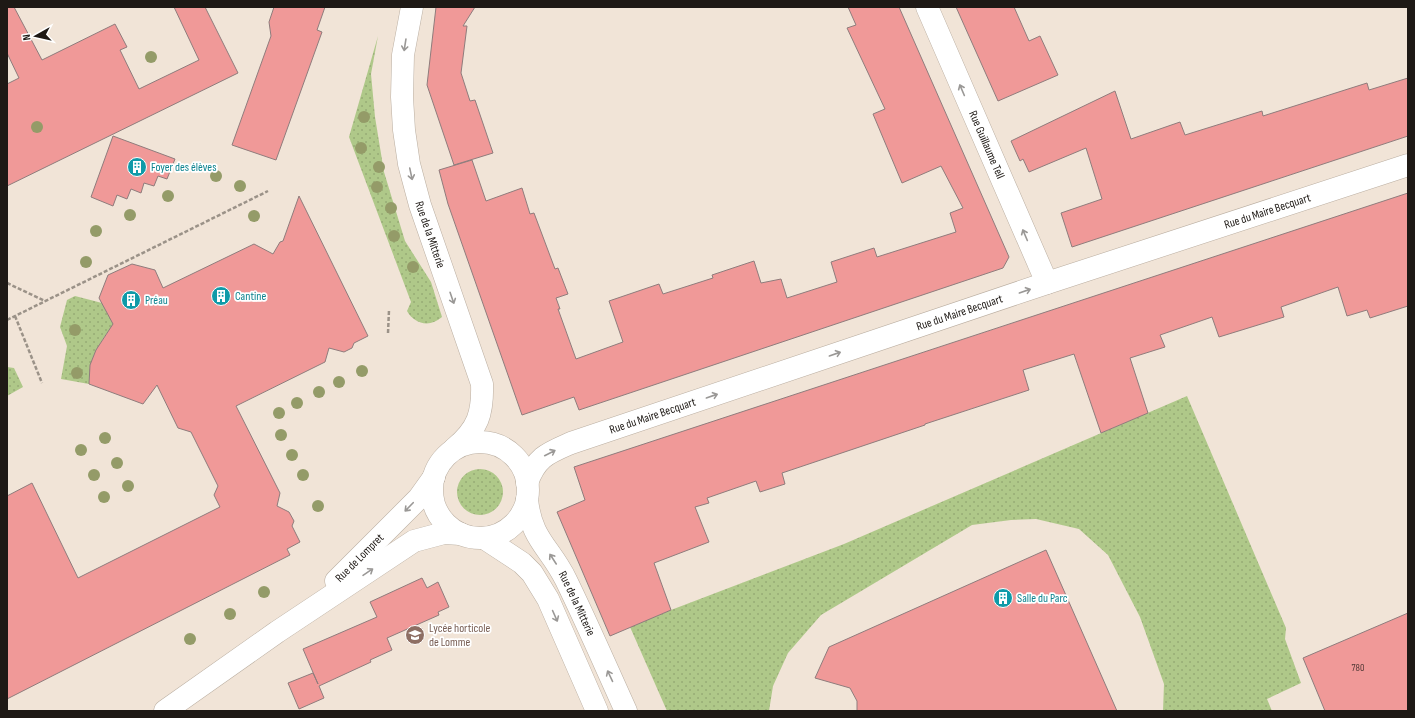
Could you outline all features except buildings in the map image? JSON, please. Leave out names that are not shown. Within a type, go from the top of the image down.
[{"type":"street","name":"Rue de la Mitterie","points":[[412,7],[403,55],[402,97],[404,130],[409,164],[420,204],[482,384],[480,414],[468,438],[455,448]]},
{"type":"street","name":"Rue Guillaume Tell","points":[[927,7],[1046,283]]},
{"type":"street","name":"Rue du Maire Becquart","points":[[527,491],[536,463],[543,456],[571,443],[1046,283],[1408,164]]},
{"type":"street","points":[[483,441],[504,448],[520,462],[527,491],[522,514],[512,526],[499,534],[484,538],[476,538],[461,534],[448,526],[435,507],[432,492],[434,477],[439,464],[455,448],[468,443],[483,441]]},
{"type":"street","name":"Rue de Lompret","points":[[277,632],[344,574],[419,498],[434,477]]},
{"type":"street","name":"Rue de la Mitterie","points":[[527,491],[528,514],[538,539],[551,554],[566,578],[626,711]]},
{"type":"street","name":"Rue de Lompret","points":[[165,711],[277,632],[414,541],[444,533],[461,534]]},
{"type":"street","name":"Rue de la Mitterie","points":[[484,538],[522,563],[532,573],[548,599],[597,711]]},
{"type":"path","points":[[7,320],[268,191]]},
{"type":"path","points":[[7,283],[45,301]]},
{"type":"path","points":[[388,333],[389,310]]},
{"type":"path","points":[[15,316],[42,383]]},
{"type":"green space","points":[[378,36],[371,74],[375,117],[384,172],[405,241],[431,282],[442,317],[432,323],[418,322],[407,311],[411,302],[349,137]]},
{"type":"green space","points":[[75,296],[102,303],[124,339],[107,333],[94,357],[90,369],[89,384],[61,379],[67,346],[60,327],[67,300]]},
{"type":"green space","points":[[7,367],[14,368],[23,387],[7,396]]},
{"type":"green space","points":[[1187,396],[1286,628],[1285,639],[1301,683],[1267,699],[1272,711],[1163,711],[1164,684],[1140,617],[1108,555],[1079,529],[1036,519],[1011,520],[972,525],[821,615],[788,653],[773,686],[769,711],[667,711],[630,627],[844,544]]},
{"type":"green space","points":[[475,469],[485,469],[497,475],[502,483],[502,501],[497,509],[489,514],[475,515],[467,512],[460,505],[457,497],[457,487],[460,479],[467,472]]},
{"type":"place","name":"Foyer des élèves","points":[[137,167]]},
{"type":"place","name":"Cantine","points":[[221,296]]},
{"type":"place","name":"Préau","points":[[131,300]]},
{"type":"place","name":"Salle du Parc","points":[[1003,598]]},
{"type":"place","name":"Lycée horticole de Lomme","points":[[415,635]]}]
